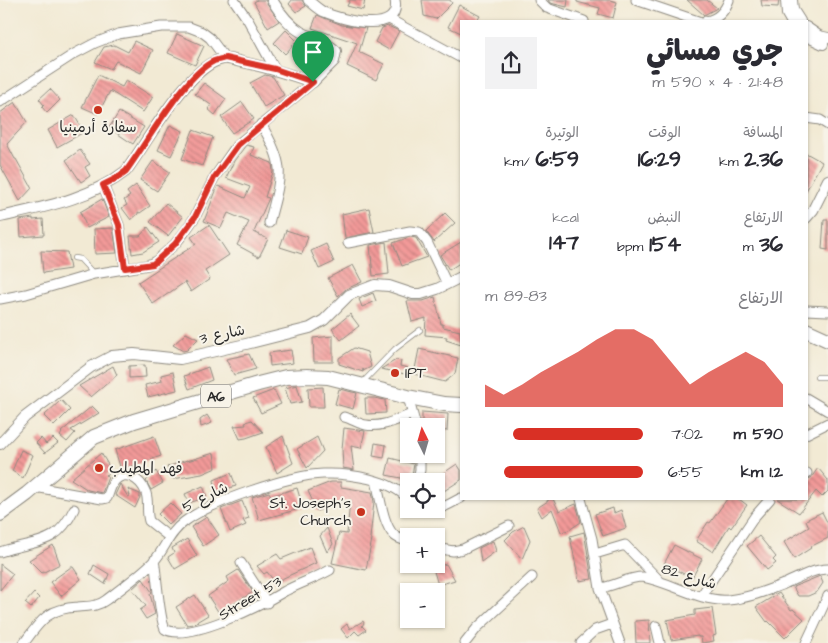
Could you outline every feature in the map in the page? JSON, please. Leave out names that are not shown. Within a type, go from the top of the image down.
[{"type":"highway","points":[[809,335],[828,340]]},
{"type":"highway","name":"A6","points":[[0,514],[94,437],[134,421],[286,377],[328,377],[408,397],[460,405]]},
{"type":"street","points":[[234,0],[248,20],[275,69]]},
{"type":"street","points":[[0,299],[26,294],[94,274],[153,264],[175,244],[195,217],[214,178],[238,145],[313,82],[334,61],[336,51],[287,22],[272,0]]},
{"type":"street","points":[[308,0],[324,12],[346,20],[372,22],[389,19],[396,10],[395,0]]},
{"type":"street","points":[[539,0],[547,8],[581,20]]},
{"type":"street","points":[[636,0],[695,20]]},
{"type":"street","points":[[709,20],[722,14],[729,0]]},
{"type":"street","points":[[786,0],[787,14],[790,20]]},
{"type":"street","points":[[792,0],[793,10],[799,20]]},
{"type":"street","points":[[389,19],[460,57]]},
{"type":"street","points":[[0,102],[74,54],[118,34],[161,27],[189,27],[202,32],[210,38],[225,58]]},
{"type":"street","points":[[808,28],[819,36],[828,38]]},
{"type":"street","points":[[808,37],[828,46]]},
{"type":"street","points":[[0,217],[62,203],[91,192],[126,171],[174,101],[191,81],[214,61],[225,58],[275,69],[313,82]]},
{"type":"street","points":[[808,118],[820,120],[828,125]]},
{"type":"street","points":[[261,124],[275,149],[280,173],[269,223]]},
{"type":"street","points":[[808,216],[813,210],[828,180]]},
{"type":"street","points":[[103,185],[119,225],[125,268]]},
{"type":"street","points":[[348,242],[410,231],[419,232],[427,242],[447,284]]},
{"type":"street","name":"شارع 3","points":[[0,444],[25,417],[91,367],[112,356],[134,354],[180,359],[305,330],[324,320],[349,295],[375,285],[389,286],[412,294],[428,293],[460,278]]},
{"type":"street","points":[[808,310],[828,311]]},
{"type":"street","points":[[408,397],[413,418]]},
{"type":"street","points":[[808,399],[828,411]]},
{"type":"street","points":[[344,418],[365,425],[375,426],[412,414]]},
{"type":"street","points":[[808,433],[828,423]]},
{"type":"street","name":"شارع 5","points":[[24,643],[38,623],[49,614],[64,607],[89,607],[101,603],[154,560],[169,537],[184,522],[203,511],[248,493],[308,476],[333,474],[376,481],[400,493]]},
{"type":"street","points":[[35,487],[102,499],[107,498],[110,488],[118,478],[124,475],[133,476],[138,480],[147,495],[149,521],[169,537]]},
{"type":"street","points":[[376,481],[390,531],[394,536],[400,538]]},
{"type":"street","points":[[445,506],[460,498]]},
{"type":"street","points":[[580,500],[594,554],[600,588],[620,643]]},
{"type":"street","points":[[701,596],[754,516],[769,500]]},
{"type":"street","points":[[0,552],[53,536],[67,523],[74,509]]},
{"type":"street","points":[[445,550],[453,552],[463,550],[509,526]]},
{"type":"street","points":[[594,554],[625,545],[661,582]]},
{"type":"street","points":[[154,560],[164,628],[173,637],[184,641]]},
{"type":"street","points":[[241,563],[267,604]]},
{"type":"street","name":"Street 53","points":[[218,633],[285,592],[330,570]]},
{"type":"street","name":"شارع 82","points":[[600,588],[610,587],[640,577],[701,596],[727,600],[781,586],[816,570],[828,570]]},
{"type":"street","points":[[465,643],[476,628],[532,577]]},
{"type":"street","points":[[806,643],[828,596]]},
{"type":"street","points":[[581,643],[595,630],[612,624]]},
{"type":"street","points":[[656,626],[660,643]]},
{"type":"lane","points":[[74,258],[85,264],[94,274]]},
{"type":"lane","points":[[360,385],[395,349],[420,330]]},
{"type":"lane","points":[[817,377],[828,378]]},
{"type":"building","points":[[265,0],[279,21],[268,28],[254,2]]},
{"type":"building","points":[[292,0],[302,0],[306,6],[296,12],[289,4]]},
{"type":"building","points":[[350,0],[365,0],[363,10],[347,6]]},
{"type":"building","points":[[422,0],[450,0],[452,3],[436,19],[424,16]]},
{"type":"building","points":[[548,0],[568,0],[567,7],[550,3]]},
{"type":"building","points":[[577,0],[610,0],[617,2],[613,18],[598,14],[600,8],[577,2]]},
{"type":"building","points":[[687,0],[707,0],[717,8],[704,15]]},
{"type":"building","points":[[761,0],[779,0],[778,7],[762,6]]},
{"type":"building","points":[[459,5],[480,16],[478,20],[460,20],[460,33],[448,27]]},
{"type":"building","points":[[317,15],[342,25],[366,28],[359,52],[384,64],[376,80],[347,66],[357,43],[312,28]]},
{"type":"building","points":[[388,26],[399,31],[389,50],[375,42],[382,28]]},
{"type":"building","points":[[286,30],[297,41],[285,54],[274,43]]},
{"type":"building","points":[[177,34],[204,46],[195,65],[168,53]]},
{"type":"building","points":[[302,40],[325,51],[327,57],[300,54]]},
{"type":"building","points":[[134,41],[153,50],[141,73],[116,61],[111,69],[95,62],[104,47],[114,45],[128,52]]},
{"type":"building","points":[[98,75],[122,87],[126,80],[153,97],[143,112],[110,91],[98,114],[82,107]]},
{"type":"building","points":[[265,75],[273,77],[284,95],[264,107],[250,83]]},
{"type":"building","points":[[204,83],[226,99],[215,115],[208,109],[211,105],[195,94]]},
{"type":"building","points":[[50,89],[60,100],[47,113],[39,99]]},
{"type":"building","points":[[15,102],[27,122],[7,144],[32,188],[20,201],[0,165],[0,113]]},
{"type":"building","points":[[242,102],[254,119],[232,133],[221,117]]},
{"type":"building","points":[[119,112],[144,127],[133,144],[109,128]]},
{"type":"building","points":[[74,115],[84,132],[57,147],[48,130]]},
{"type":"building","points":[[170,125],[183,131],[171,156],[158,150]]},
{"type":"building","points":[[193,130],[213,137],[202,166],[182,159]]},
{"type":"building","points":[[246,145],[254,147],[251,155],[272,163],[273,172],[265,197],[269,198],[254,232],[268,239],[259,257],[237,245],[249,222],[228,213],[221,228],[204,221],[218,186],[245,198],[250,187],[226,178],[234,161]]},
{"type":"building","points":[[80,150],[90,164],[85,167],[90,176],[81,182],[66,160]]},
{"type":"building","points":[[808,154],[822,162],[808,187]]},
{"type":"building","points":[[153,161],[170,172],[157,191],[140,180]]},
{"type":"building","points":[[136,185],[150,206],[140,213],[138,212],[131,220],[122,208],[127,205],[124,200],[130,196],[127,192]]},
{"type":"building","points":[[102,199],[109,217],[87,228],[80,212]]},
{"type":"building","points":[[166,203],[183,217],[168,236],[150,222]]},
{"type":"building","points":[[369,208],[374,232],[345,238],[342,214]]},
{"type":"building","points":[[445,213],[455,223],[434,242],[426,231]]},
{"type":"building","points":[[33,218],[33,220],[43,219],[44,235],[21,237],[20,220]]},
{"type":"building","points":[[824,220],[828,220],[828,250],[822,249]]},
{"type":"building","points":[[209,225],[229,255],[205,271],[210,279],[191,292],[185,282],[153,304],[138,282],[196,244],[191,237]]},
{"type":"building","points":[[148,227],[159,242],[143,252],[132,254],[130,236],[140,236]]},
{"type":"building","points":[[113,228],[117,253],[95,254],[94,229]]},
{"type":"building","points":[[286,230],[308,237],[302,254],[280,247]]},
{"type":"building","points":[[410,237],[416,238],[427,257],[402,266],[393,243]]},
{"type":"building","points":[[386,242],[389,274],[373,276],[370,245]]},
{"type":"building","points":[[460,243],[460,263],[449,270],[440,255]]},
{"type":"building","points":[[326,244],[334,262],[319,269],[311,251]]},
{"type":"building","points":[[41,251],[67,252],[70,269],[43,273]]},
{"type":"building","points":[[353,265],[362,282],[346,289],[338,296],[328,278]]},
{"type":"building","points":[[373,293],[376,301],[362,307],[359,299]]},
{"type":"building","points":[[435,297],[441,324],[443,324],[443,327],[460,331],[460,345],[446,340],[447,337],[425,335],[426,318],[412,322],[407,301],[423,301]]},
{"type":"building","points":[[350,314],[359,326],[341,340],[332,329]]},
{"type":"building","points":[[186,333],[198,339],[187,350],[183,351],[173,345]]},
{"type":"building","points":[[333,336],[333,362],[314,362],[313,338]]},
{"type":"building","points":[[354,348],[367,352],[371,367],[363,372],[339,364],[339,358]]},
{"type":"building","points":[[419,349],[458,358],[455,374],[445,382],[414,374]]},
{"type":"building","points":[[291,350],[293,363],[270,366],[269,353]]},
{"type":"building","points":[[249,354],[256,369],[234,375],[226,359]]},
{"type":"building","points":[[396,360],[401,361],[400,366],[408,368],[405,374],[381,369]]},
{"type":"building","points":[[145,365],[146,377],[129,378],[129,366]]},
{"type":"building","points":[[113,366],[117,375],[91,397],[79,386]]},
{"type":"building","points":[[208,367],[212,380],[189,389],[184,376]]},
{"type":"building","points":[[173,372],[177,390],[148,397],[145,385],[162,381],[161,375]]},
{"type":"building","points":[[297,385],[302,402],[290,404],[285,388]]},
{"type":"building","points":[[323,387],[324,407],[309,407],[308,388]]},
{"type":"building","points":[[339,389],[357,393],[353,409],[335,404]]},
{"type":"building","points":[[274,390],[281,404],[261,413],[253,398]]},
{"type":"building","points":[[365,398],[385,400],[386,413],[366,414]]},
{"type":"building","points":[[61,400],[70,410],[54,426],[44,416]]},
{"type":"building","points":[[92,406],[99,413],[71,430],[75,433],[67,442],[60,436],[61,432]]},
{"type":"building","points":[[422,412],[448,414],[447,431],[445,431],[445,418],[422,418]]},
{"type":"building","points":[[207,415],[212,423],[201,427],[200,420]]},
{"type":"building","points":[[252,420],[263,432],[240,439],[234,426],[246,425],[245,422]]},
{"type":"building","points":[[344,428],[365,431],[361,448],[351,446],[354,470],[343,468]]},
{"type":"building","points":[[154,436],[161,456],[121,470],[115,450]]},
{"type":"building","points":[[283,436],[293,463],[277,473],[266,447]]},
{"type":"building","points":[[317,437],[323,451],[307,468],[297,449]]},
{"type":"building","points":[[41,438],[46,444],[53,438],[58,443],[45,453],[36,443]]},
{"type":"building","points":[[375,443],[386,445],[384,458],[373,456]]},
{"type":"building","points":[[21,450],[33,455],[23,478],[12,471]]},
{"type":"building","points":[[101,453],[110,468],[109,474],[105,475],[108,477],[102,493],[88,490],[71,479]]},
{"type":"building","points":[[214,453],[216,468],[202,474],[173,479],[167,467],[187,460]]},
{"type":"building","points":[[390,458],[400,460],[400,463],[414,464],[412,473],[400,473],[400,478],[386,475]]},
{"type":"building","points":[[457,464],[460,468],[460,481],[445,490],[444,473]]},
{"type":"building","points":[[818,468],[828,480],[828,491],[822,497],[816,491],[799,513],[779,500],[808,500],[808,479],[811,478]]},
{"type":"building","points":[[156,471],[163,483],[151,490],[146,481]]},
{"type":"building","points":[[231,473],[236,486],[216,492],[214,480]]},
{"type":"building","points":[[331,482],[341,482],[341,487],[372,492],[374,502],[370,538],[372,539],[366,570],[332,563],[339,533],[347,534],[350,500],[317,511],[308,491]]},
{"type":"building","points":[[120,484],[128,497],[130,496],[128,489],[140,494],[135,508],[115,495]]},
{"type":"building","points":[[203,486],[207,497],[189,503],[185,494]]},
{"type":"building","points":[[297,488],[303,508],[259,520],[252,497],[269,492],[271,496]]},
{"type":"building","points":[[554,500],[559,511],[576,504],[581,522],[569,530],[561,532],[552,509],[542,517],[537,508]]},
{"type":"building","points":[[726,500],[740,500],[747,505],[731,528],[729,526],[713,552],[696,541],[708,522],[710,523]]},
{"type":"building","points":[[242,501],[249,518],[243,520],[246,525],[230,532],[221,509]]},
{"type":"building","points":[[170,503],[181,514],[169,525],[158,514]]},
{"type":"building","points":[[613,508],[614,513],[621,510],[626,528],[603,536],[595,514]]},
{"type":"building","points":[[822,512],[828,524],[828,538],[810,547],[794,559],[784,542],[809,527],[806,520]]},
{"type":"building","points":[[207,517],[219,535],[203,546],[191,527]]},
{"type":"building","points":[[524,526],[530,540],[522,559],[505,540],[513,532]]},
{"type":"building","points":[[327,528],[333,544],[327,552],[320,536]]},
{"type":"building","points":[[584,532],[592,579],[579,581],[570,536]]},
{"type":"building","points":[[759,536],[776,557],[773,560],[776,563],[767,570],[747,546]]},
{"type":"building","points":[[187,539],[197,556],[175,569],[168,557],[174,553],[172,548]]},
{"type":"building","points":[[493,541],[496,551],[481,562],[479,548]]},
{"type":"building","points":[[53,545],[60,564],[42,573],[29,560]]},
{"type":"building","points":[[674,545],[702,559],[692,578],[664,564]]},
{"type":"building","points":[[310,547],[316,563],[275,582],[267,572],[264,574],[257,566],[277,554],[281,559]]},
{"type":"building","points":[[0,564],[13,574],[0,590]]},
{"type":"building","points":[[445,564],[455,580],[437,583],[434,573],[445,573]]},
{"type":"building","points":[[94,565],[109,574],[105,584],[90,574]]},
{"type":"building","points":[[73,567],[81,579],[61,596],[50,582]]},
{"type":"building","points":[[238,570],[253,592],[219,613],[208,596],[229,581],[227,577]]},
{"type":"building","points":[[820,576],[823,583],[817,592],[808,596],[798,596],[793,587]]},
{"type":"building","points":[[143,579],[152,592],[150,594],[155,614],[146,619],[140,610],[146,606],[132,589]]},
{"type":"building","points":[[34,593],[39,598],[31,608],[25,603]]},
{"type":"building","points":[[779,593],[791,610],[793,609],[804,619],[785,638],[767,622],[756,607]]},
{"type":"building","points":[[195,595],[208,615],[193,624],[187,625],[176,607]]},
{"type":"building","points":[[712,608],[716,635],[713,636],[714,641],[702,643],[701,637],[698,636],[671,640],[667,620],[695,615],[695,610]]},
{"type":"building","points":[[649,620],[650,643],[636,643],[635,621]]},
{"type":"building","points":[[363,621],[362,626],[366,630],[359,635],[355,631],[348,638],[341,629],[347,624],[350,629]]},
{"type":"place","name":"سفارة أرمينيا","points":[[98,110]]},
{"type":"place","name":"IPT","points":[[395,373]]},
{"type":"place","name":"فهد المطيلب","points":[[99,468]]},
{"type":"place","name":"St. Joseph's Church","points":[[361,512]]},
{"type":"route","points":[[225,58],[275,69],[313,82],[238,145],[214,178],[195,217],[175,244],[153,264],[125,268],[119,225],[103,185],[126,171],[174,101],[206,66],[214,61],[225,58]]}]
